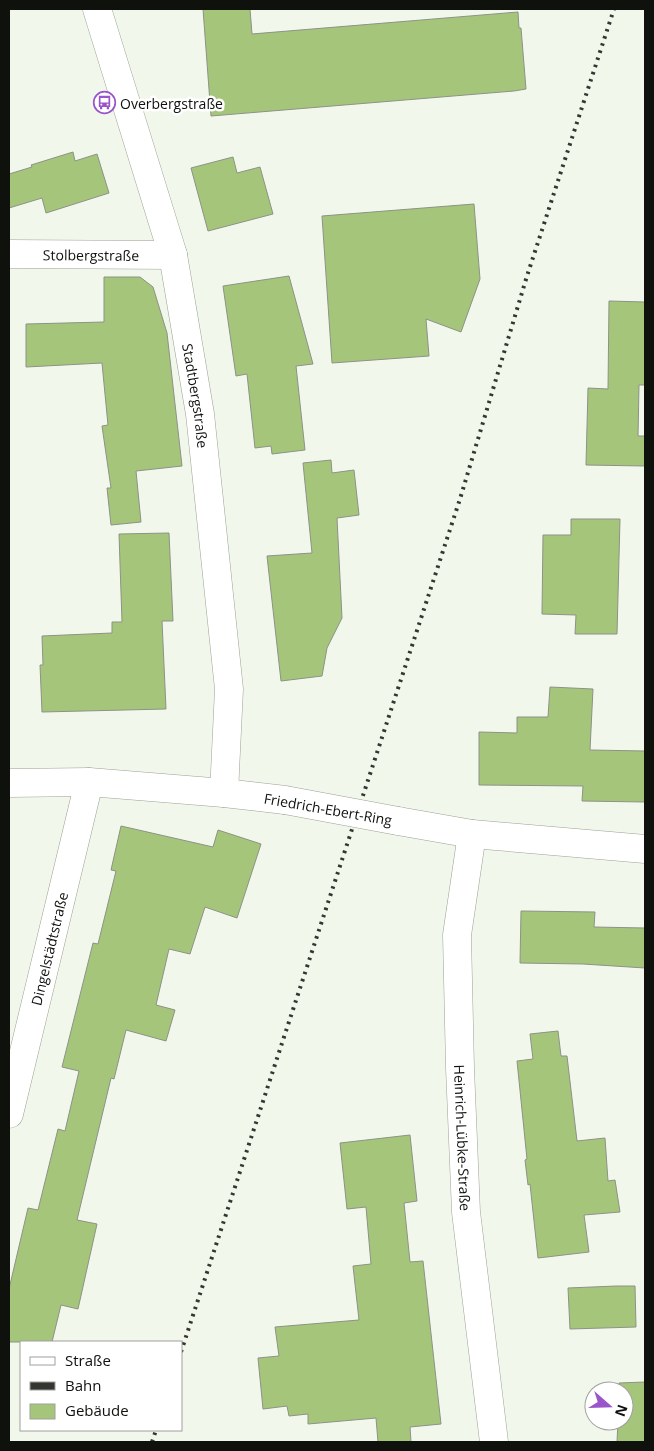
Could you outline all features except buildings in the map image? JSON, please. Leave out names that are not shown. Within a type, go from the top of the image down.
[{"type":"street","name":"Stadtbergstraße","points":[[97,9],[173,255],[200,414],[229,689],[224,793]]},
{"type":"street","name":"Stolbergstraße","points":[[9,254],[173,255]]},
{"type":"street","name":"Friedrich-Ebert-Ring","points":[[9,783],[89,782],[224,793],[285,800],[472,834],[645,849]]},
{"type":"street","name":"Dingelstädtstraße","points":[[9,1114],[89,782]]},
{"type":"street","name":"Heinrich-Lübke-Straße","points":[[472,834],[457,935],[460,1068],[466,1212],[494,1442]]},
{"type":"railway","points":[[182,1349],[460,499],[527,276],[614,9]]},
{"type":"railway","points":[[152,1442],[156,1431]]},
{"type":"place","name":"Overbergstraße","points":[[104,103]]}]
